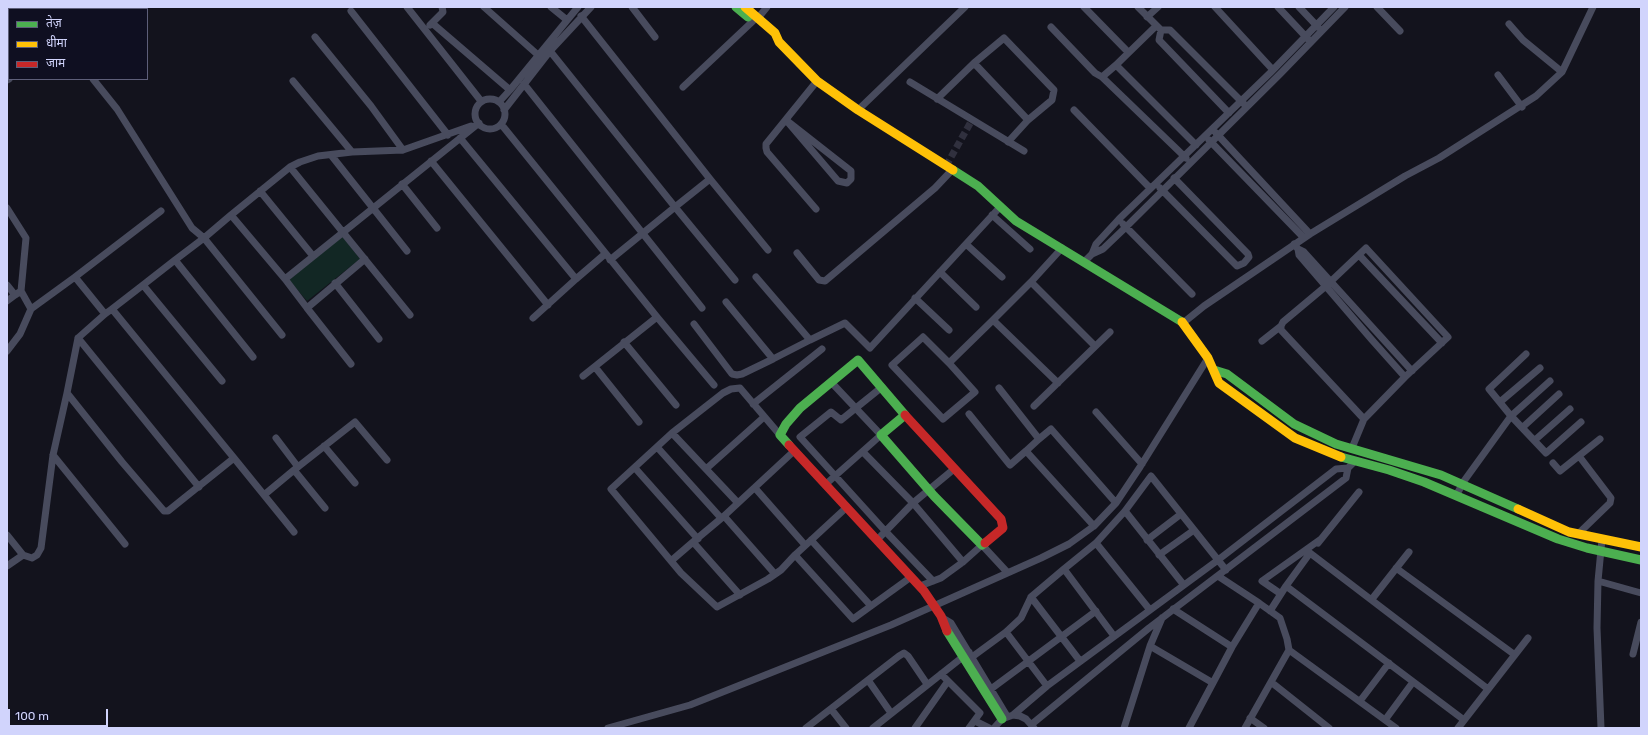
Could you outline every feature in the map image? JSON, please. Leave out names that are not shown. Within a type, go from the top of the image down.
[{"type":"street","points":[[407,7],[481,101]]},
{"type":"street","points":[[425,29],[443,12],[442,7]]},
{"type":"street","points":[[484,7],[538,55]]},
{"type":"street","points":[[551,7],[567,20]]},
{"type":"street","points":[[499,102],[578,7]]},
{"type":"street","points":[[504,110],[550,50],[591,7]]},
{"type":"street","points":[[632,7],[655,37]]},
{"type":"street","points":[[736,7],[775,33],[779,42],[817,81],[858,110],[978,186],[1016,221],[1183,323],[1208,358],[1219,382],[1295,438],[1317,449],[1424,482],[1558,539],[1600,551],[1641,560]]},
{"type":"street","points":[[745,7],[755,20]]},
{"type":"street","points":[[683,87],[767,7]]},
{"type":"street","points":[[858,110],[965,7]]},
{"type":"street","points":[[1084,7],[1128,52]]},
{"type":"street","points":[[1138,7],[1159,28],[1170,30],[1246,107]]},
{"type":"street","points":[[1147,17],[1158,7]]},
{"type":"street","points":[[1215,7],[1273,70]]},
{"type":"street","points":[[1278,7],[1312,42]]},
{"type":"street","points":[[1299,7],[1322,31]]},
{"type":"street","points":[[1092,254],[1096,244],[1152,185],[1273,70],[1334,7]]},
{"type":"street","points":[[1084,262],[1092,254],[1103,249],[1126,227],[1312,42],[1345,7]]},
{"type":"street","points":[[1377,7],[1400,31]]},
{"type":"street","points":[[1183,323],[1204,306],[1296,246],[1310,234],[1522,107],[1562,72],[1593,7]]},
{"type":"street","points":[[352,11],[448,135]]},
{"type":"street","points":[[581,16],[768,250]]},
{"type":"street","points":[[432,22],[510,90]]},
{"type":"street","points":[[1509,24],[1523,40],[1562,72]]},
{"type":"street","points":[[1051,27],[1095,73],[1102,77],[1190,163]]},
{"type":"street","points":[[1102,77],[1128,52],[1159,28]]},
{"type":"street","points":[[1159,28],[1160,40],[1229,113]]},
{"type":"street","points":[[315,37],[371,106],[403,150]]},
{"type":"street","points":[[938,99],[974,63],[1004,38],[1054,90],[1052,100],[1028,120],[1008,142]]},
{"type":"street","points":[[550,50],[735,280]]},
{"type":"street","points":[[974,63],[1028,120]]},
{"type":"street","points":[[1116,65],[1196,144]]},
{"type":"street","points":[[1498,75],[1522,107]]},
{"type":"street","points":[[93,80],[117,109],[187,223],[204,238],[282,335]]},
{"type":"street","points":[[293,81],[352,152]]},
{"type":"street","points":[[816,209],[767,152],[766,144],[817,81]]},
{"type":"street","points":[[910,82],[1024,151]]},
{"type":"street","points":[[524,84],[702,308]]},
{"type":"street","points":[[489,99],[499,102],[505,114],[501,124],[490,129],[484,128],[475,117],[481,101],[489,99]]},
{"type":"street","points":[[1074,110],[1152,185],[1162,190],[1237,266],[1247,260],[1248,254],[1174,178]]},
{"type":"street","points":[[786,120],[851,171],[844,171],[839,176],[838,181],[786,120]]},
{"type":"street","points":[[7,535],[23,555],[32,558],[37,556],[41,548],[53,454],[78,338],[105,314],[204,238],[231,214],[290,167],[318,156],[352,152],[403,150],[479,123]]},
{"type":"street","points":[[285,278],[479,123]]},
{"type":"street","points":[[501,124],[607,257],[714,385]]},
{"type":"street","points":[[1212,129],[1310,234]]},
{"type":"street","points":[[1205,136],[1304,238]]},
{"type":"street","points":[[460,138],[576,279]]},
{"type":"street","points":[[331,155],[407,251]]},
{"type":"street","points":[[431,161],[548,305]]},
{"type":"street","points":[[290,167],[410,315]]},
{"type":"street","points":[[797,253],[819,280],[825,281],[935,188],[952,170]]},
{"type":"street","points":[[533,318],[576,279],[642,233],[710,179]]},
{"type":"street","points":[[402,184],[437,228]]},
{"type":"street","points":[[260,191],[313,256]]},
{"type":"street","points":[[694,324],[732,374],[737,375],[773,359],[845,322],[870,348],[1000,207]]},
{"type":"street","points":[[7,208],[26,238],[18,293],[7,301]]},
{"type":"street","points":[[7,351],[20,334],[31,309],[162,211]]},
{"type":"street","points":[[231,214],[285,278],[351,364]]},
{"type":"street","points":[[992,215],[1030,249]]},
{"type":"street","points":[[1119,219],[1192,294]]},
{"type":"street","points":[[966,244],[1002,277]]},
{"type":"street","points":[[1296,246],[1299,255],[1412,371]]},
{"type":"street","points":[[949,363],[1031,282],[1062,248]]},
{"type":"street","points":[[1262,341],[1328,284],[1366,248],[1448,337],[1405,377],[1364,419],[1352,448]]},
{"type":"street","points":[[307,308],[365,259]]},
{"type":"street","points":[[174,260],[253,357]]},
{"type":"street","points":[[940,272],[976,308]]},
{"type":"street","points":[[75,277],[105,314]]},
{"type":"street","points":[[756,277],[810,340]]},
{"type":"street","points":[[1031,282],[1095,346]]},
{"type":"street","points":[[335,283],[379,338]]},
{"type":"street","points":[[1328,284],[1372,340],[1405,377]]},
{"type":"street","points":[[7,285],[18,293],[31,309]]},
{"type":"street","points":[[143,285],[222,381]]},
{"type":"street","points":[[915,298],[949,330]]},
{"type":"street","points":[[726,302],[773,359]]},
{"type":"street","points":[[112,309],[294,532]]},
{"type":"street","points":[[583,376],[657,317]]},
{"type":"street","points":[[993,320],[1058,383]]},
{"type":"street","points":[[1281,326],[1281,330],[1364,419]]},
{"type":"street","points":[[1034,406],[1110,332]]},
{"type":"street","points":[[923,337],[949,363],[975,392],[943,419],[892,365],[923,337]]},
{"type":"street","points":[[78,338],[199,487]]},
{"type":"street","points":[[624,342],[676,405]]},
{"type":"street","points":[[753,404],[822,349]]},
{"type":"street","points":[[1526,354],[1489,389],[1511,416],[1546,453],[1582,422]]},
{"type":"street","points":[[608,728],[690,705],[891,625],[1069,544],[1094,526],[1116,503],[1208,358]]},
{"type":"street","points":[[780,435],[786,424],[800,408],[858,360],[905,415],[1001,519],[1003,523],[1003,528],[963,562],[941,578],[920,586]]},
{"type":"street","points":[[595,367],[639,422]]},
{"type":"street","points":[[1500,402],[1540,368]]},
{"type":"street","points":[[1214,370],[1227,374],[1294,424],[1336,444],[1428,470],[1463,484],[1569,532],[1641,547]]},
{"type":"street","points":[[1456,496],[1511,416],[1550,381]]},
{"type":"street","points":[[831,382],[881,435],[929,491],[1007,572]]},
{"type":"street","points":[[671,561],[722,518],[754,488],[793,449],[800,437],[826,414],[831,412],[841,420],[855,407],[882,387]]},
{"type":"street","points":[[847,507],[775,574],[717,607],[681,573],[611,489],[672,433],[723,392],[740,388],[780,435],[826,484],[911,577],[920,586],[941,616],[944,627],[968,655],[991,689],[1007,717]]},
{"type":"street","points":[[999,388],[1039,439]]},
{"type":"street","points":[[67,393],[122,462],[164,511],[168,511],[234,458]]},
{"type":"street","points":[[1522,427],[1559,394]]},
{"type":"street","points":[[1535,440],[1570,408]]},
{"type":"street","points":[[1096,412],[1142,464]]},
{"type":"street","points":[[969,414],[1010,465],[1051,428],[1116,503]]},
{"type":"street","points":[[826,484],[905,415]]},
{"type":"street","points":[[706,469],[764,417]]},
{"type":"street","points":[[264,495],[355,422],[387,460]]},
{"type":"street","points":[[672,433],[738,503]]},
{"type":"street","points":[[800,437],[886,532],[933,581]]},
{"type":"street","points":[[276,438],[296,469],[325,508]]},
{"type":"street","points":[[1553,463],[1560,471],[1600,439]]},
{"type":"street","points":[[324,446],[355,482]]},
{"type":"street","points":[[657,448],[775,574]]},
{"type":"street","points":[[1026,451],[1094,526]]},
{"type":"street","points":[[864,452],[913,503],[963,562]]},
{"type":"street","points":[[53,454],[125,544]]},
{"type":"street","points":[[1578,534],[1610,502],[1611,498],[1579,456]]},
{"type":"street","points":[[1007,717],[1020,716],[1033,726],[1148,628],[1346,478],[1348,468],[1355,461]]},
{"type":"street","points":[[635,468],[740,595]]},
{"type":"street","points":[[994,728],[1080,661],[1183,584],[1218,560],[1336,469],[1348,468]]},
{"type":"street","points":[[877,540],[913,503],[954,469]]},
{"type":"street","points":[[872,728],[927,684],[968,655],[1006,632],[1021,618],[1032,596],[1096,543],[1124,511],[1151,476],[1226,570]]},
{"type":"street","points":[[754,488],[871,606]]},
{"type":"street","points":[[1270,611],[1310,553],[1359,492]]},
{"type":"street","points":[[1124,511],[1183,584]]},
{"type":"street","points":[[1147,540],[1181,514]]},
{"type":"street","points":[[1159,555],[1194,530]]},
{"type":"street","points":[[1601,728],[1597,628],[1598,581],[1602,539]]},
{"type":"street","points":[[1281,594],[1262,581],[1321,540]]},
{"type":"street","points":[[1096,543],[1150,610]]},
{"type":"street","points":[[1372,599],[1409,552]]},
{"type":"street","points":[[1310,553],[1488,689]]},
{"type":"street","points":[[7,566],[23,555]]},
{"type":"street","points":[[795,555],[853,619],[911,577]]},
{"type":"street","points":[[1396,568],[1515,655]]},
{"type":"street","points":[[1064,570],[1114,636]]},
{"type":"street","points":[[1218,576],[1280,618],[1287,639],[1288,650],[1245,728]]},
{"type":"street","points":[[1598,581],[1641,593]]},
{"type":"street","points":[[1286,586],[1464,720]]},
{"type":"street","points":[[1032,596],[1080,661]]},
{"type":"street","points":[[1189,728],[1232,647],[1259,603]]},
{"type":"street","points":[[1173,609],[1232,647]]},
{"type":"street","points":[[991,689],[1096,612]]},
{"type":"street","points":[[1140,616],[1148,628]]},
{"type":"street","points":[[1124,728],[1150,646],[1162,618]]},
{"type":"street","points":[[1633,654],[1641,622]]},
{"type":"street","points":[[1006,632],[1047,686]]},
{"type":"street","points":[[1458,728],[1528,638]]},
{"type":"street","points":[[1150,646],[1213,683]]},
{"type":"street","points":[[1288,650],[1396,728]]},
{"type":"street","points":[[806,728],[904,653],[908,656],[927,684]]},
{"type":"street","points":[[968,655],[1007,717]]},
{"type":"street","points":[[1360,701],[1388,663]]},
{"type":"street","points":[[941,674],[980,713],[969,728]]},
{"type":"street","points":[[868,680],[892,713]]},
{"type":"street","points":[[915,728],[948,682]]},
{"type":"street","points":[[1271,682],[1329,728]]},
{"type":"street","points":[[1385,720],[1413,682]]},
{"type":"street","points":[[831,709],[846,728]]},
{"type":"street","points":[[1250,718],[1264,728]]},
{"type":"street","points":[[974,721],[989,728]]},
{"type":"green space","points":[[342,236],[360,259],[307,301],[289,280]]},
{"type":"tunnel","points":[[946,166],[972,120]]},
{"type":"traffic: fast","points":[[736,7],[748,17]]},
{"type":"traffic: fast","points":[[953,170],[978,186],[1016,221],[1182,322]]},
{"type":"traffic: fast","points":[[789,445],[780,435],[786,424],[800,408],[858,360],[905,415],[881,435],[934,496],[982,545],[985,543]]},
{"type":"traffic: fast","points":[[1214,370],[1227,374],[1294,424],[1336,444],[1441,475],[1518,509]]},
{"type":"traffic: fast","points":[[1341,457],[1389,470],[1424,482],[1558,539],[1587,548],[1641,560]]},
{"type":"traffic: fast","points":[[947,631],[1002,719]]},
{"type":"traffic: slow","points":[[745,7],[775,33],[779,42],[817,81],[858,110],[953,170]]},
{"type":"traffic: slow","points":[[1182,322],[1208,358],[1219,383],[1295,438],[1341,457]]},
{"type":"traffic: slow","points":[[1518,509],[1569,532],[1641,547]]},
{"type":"traffic: jam","points":[[905,415],[1001,519],[1003,528],[985,543]]},
{"type":"traffic: jam","points":[[789,445],[924,591],[941,616],[947,631]]}]
